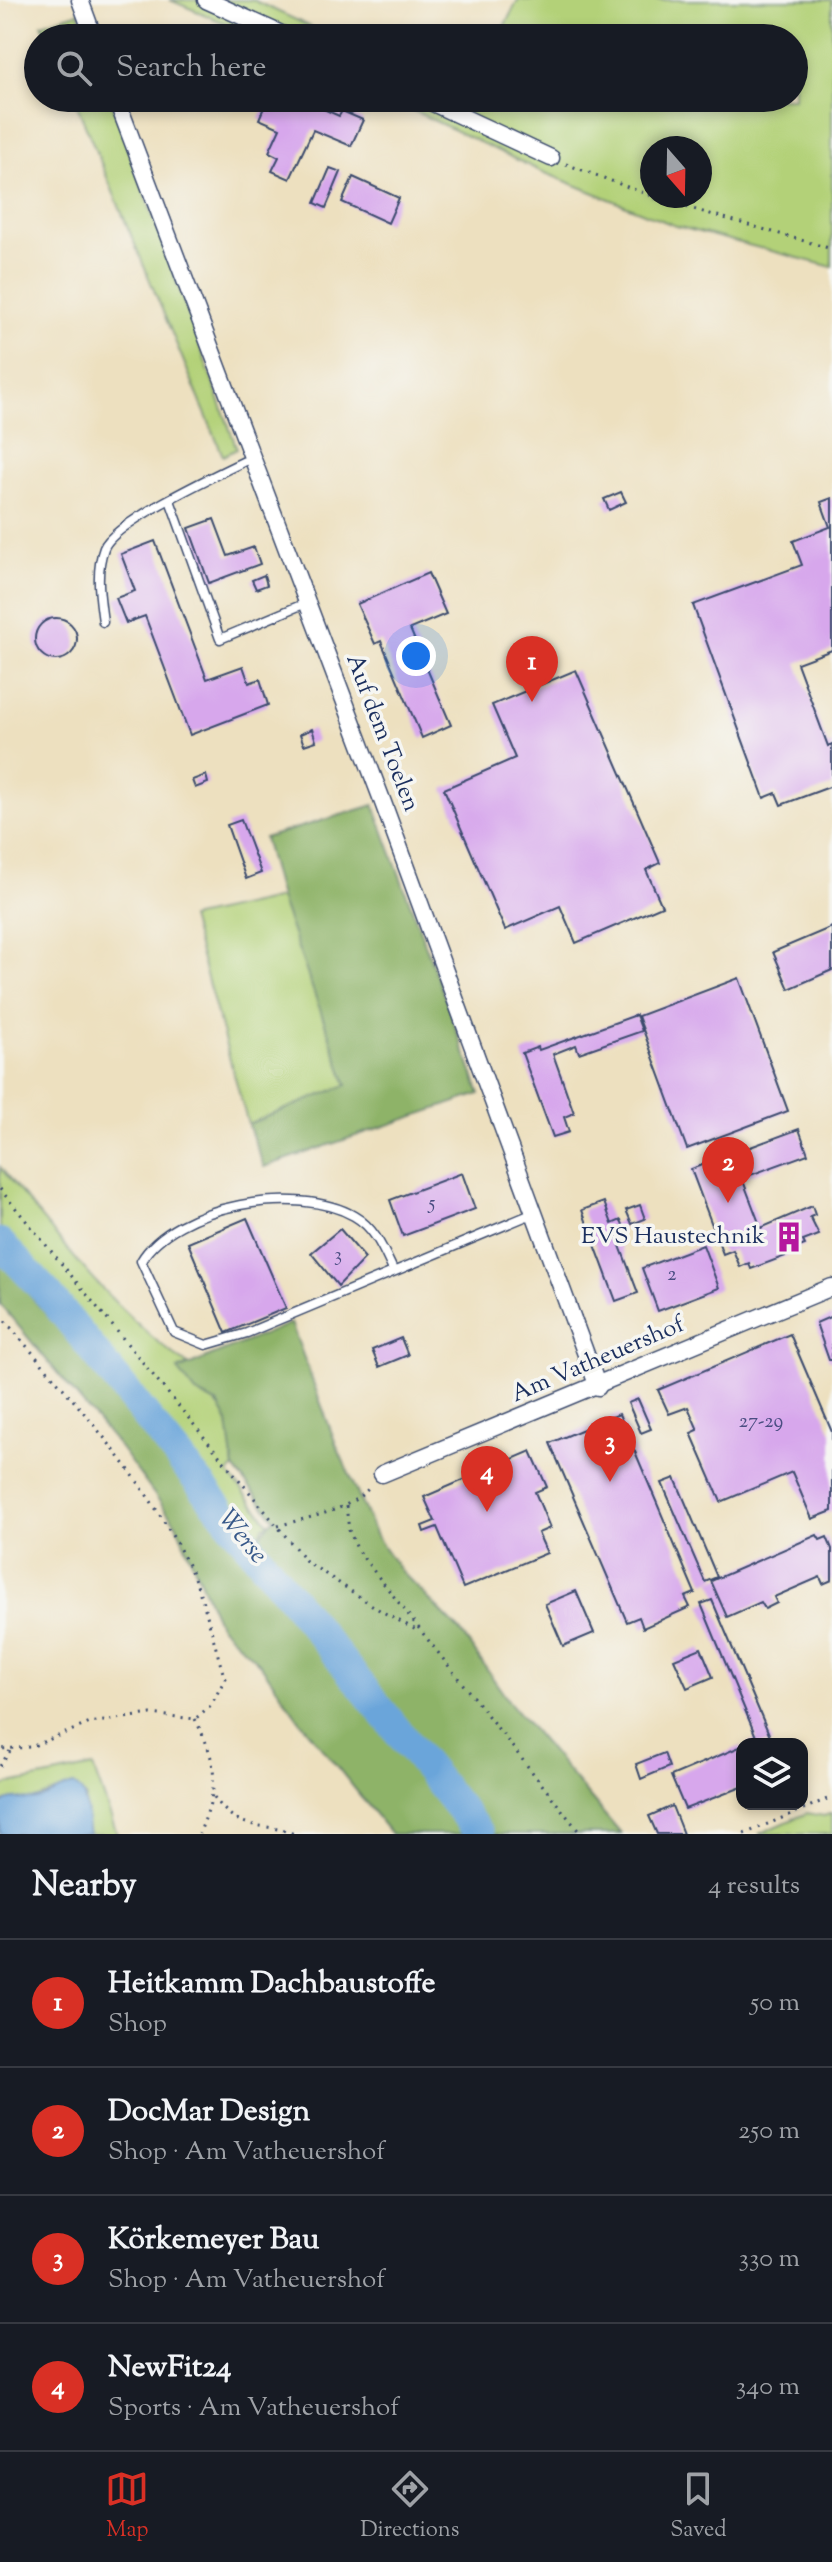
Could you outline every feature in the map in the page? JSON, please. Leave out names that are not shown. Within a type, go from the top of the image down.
[{"type":"street","points":[[80,0],[89,24]]},
{"type":"street","points":[[206,0],[259,24]]},
{"type":"street","name":"Auf dem Toelen","points":[[121,112],[598,1387]]},
{"type":"street","points":[[452,112],[551,158]]},
{"type":"street","name":"Am Vatheuershof","points":[[382,1474],[598,1387],[832,1287]]},
{"type":"lane","points":[[103,622],[98,577],[105,545],[125,524],[251,458]]},
{"type":"lane","points":[[170,500],[220,639],[306,603]]},
{"type":"lane","points":[[393,1270],[377,1235],[355,1216],[320,1203],[256,1202],[210,1212],[148,1248],[141,1261],[174,1332],[206,1345],[247,1333],[534,1213]]},
{"type":"path","points":[[551,158],[665,201],[832,249]]},
{"type":"path","points":[[0,1189],[306,1561],[381,1611],[418,1631]]},
{"type":"path","points":[[0,1315],[86,1416],[140,1488],[189,1565],[225,1679],[211,1705],[195,1719],[151,1714],[90,1723],[31,1747],[0,1749]]},
{"type":"path","points":[[277,1526],[358,1501],[382,1474]]},
{"type":"path","points":[[346,1506],[349,1530],[358,1551],[581,1834]]},
{"type":"path","points":[[195,1719],[211,1750],[214,1797],[199,1834]]},
{"type":"path","points":[[0,1766],[12,1748]]},
{"type":"path","points":[[214,1797],[228,1817],[248,1826],[294,1834]]},
{"type":"path","points":[[744,1834],[832,1797]]},
{"type":"green space","points":[[170,0],[253,0],[305,24],[227,24]]},
{"type":"green space","points":[[518,0],[832,0],[832,267],[676,226],[538,170],[416,112],[808,112],[808,24],[505,24]]},
{"type":"green space","points":[[79,12],[83,24],[42,24]]},
{"type":"green space","points":[[80,112],[115,112],[237,449],[223,456]]},
{"type":"green space","points":[[374,805],[480,1094],[264,1167],[248,1124],[347,1085],[280,898],[264,838]]},
{"type":"green space","points":[[280,898],[348,1085],[248,1124],[190,918]]},
{"type":"green space","points":[[0,1167],[88,1273],[161,1345],[188,1365],[178,1370],[221,1409],[228,1424],[234,1468],[228,1473],[269,1523],[263,1527],[256,1545],[84,1327],[0,1228]]},
{"type":"green space","points":[[0,1261],[70,1341],[243,1554],[275,1519],[234,1468],[228,1423],[218,1404],[196,1393],[178,1370],[291,1323],[336,1444],[376,1536],[400,1570],[460,1631],[510,1703],[621,1834],[391,1834],[298,1718],[261,1665],[219,1625],[176,1524],[120,1448],[0,1304]]},
{"type":"green space","points":[[93,1767],[117,1834],[89,1834],[84,1819],[86,1798],[74,1785],[32,1800],[5,1801],[0,1806],[0,1786]]},
{"type":"green space","points":[[807,1813],[824,1816],[832,1813],[832,1834],[759,1834]]},
{"type":"water","points":[[74,1785],[85,1800],[89,1834],[0,1834],[0,1806],[4,1802],[37,1799]]},
{"type":"building","points":[[262,112],[330,112],[339,116],[344,112],[363,120],[351,146],[313,130],[290,179],[272,171],[279,157],[269,152],[280,128],[259,119]]},
{"type":"building","points":[[330,168],[341,172],[326,208],[315,203]]},
{"type":"building","points":[[353,177],[399,198],[388,223],[342,202]]},
{"type":"building","points":[[621,492],[626,502],[609,510],[604,499]]},
{"type":"building","points":[[832,498],[832,650],[797,663],[828,746],[832,744],[832,786],[781,805],[776,793],[764,798],[693,605],[802,565],[793,541],[830,527],[821,502]]},
{"type":"building","points":[[214,519],[228,556],[254,547],[260,564],[209,583],[189,528]]},
{"type":"building","points":[[155,541],[207,679],[243,666],[249,683],[260,679],[268,705],[190,735],[145,616],[126,623],[116,598],[135,591],[121,554]]},
{"type":"building","points":[[428,573],[446,614],[410,629],[451,725],[422,738],[381,641],[375,644],[357,604]]},
{"type":"building","points":[[264,575],[267,585],[256,589],[252,580]]},
{"type":"building","points":[[56,618],[71,624],[77,639],[71,654],[56,660],[41,654],[35,639],[41,624]]},
{"type":"building","points":[[576,670],[660,863],[646,870],[662,906],[576,943],[560,906],[505,930],[444,789],[515,758],[492,705]]},
{"type":"building","points":[[312,729],[316,741],[304,745],[300,734]]},
{"type":"building","points":[[206,775],[208,783],[195,788],[192,780]]},
{"type":"building","points":[[241,820],[261,873],[246,879],[227,825]]},
{"type":"building","points":[[832,927],[832,970],[789,989],[773,952]]},
{"type":"building","points":[[739,978],[788,1111],[687,1149],[638,1016]]},
{"type":"building","points":[[636,1015],[642,1031],[579,1053],[576,1045],[553,1054],[574,1113],[564,1117],[569,1132],[553,1137],[522,1053],[538,1047],[539,1050]]},
{"type":"building","points":[[799,1129],[808,1154],[742,1178],[761,1228],[812,1206],[815,1215],[810,1217],[819,1235],[803,1241],[805,1245],[794,1249],[796,1252],[751,1269],[749,1263],[740,1267],[733,1250],[723,1254],[691,1169]]},
{"type":"building","points":[[462,1173],[475,1209],[403,1236],[390,1200]]},
{"type":"building","points":[[604,1202],[612,1224],[621,1220],[624,1227],[614,1230],[638,1293],[616,1301],[582,1210]]},
{"type":"building","points":[[640,1205],[645,1219],[632,1224],[626,1210]]},
{"type":"building","points":[[247,1218],[286,1308],[226,1333],[188,1243]]},
{"type":"building","points":[[340,1229],[365,1258],[338,1286],[311,1253]]},
{"type":"building","points":[[703,1245],[719,1288],[658,1311],[642,1268]]},
{"type":"building","points":[[832,1316],[832,1360],[829,1360],[816,1323]]},
{"type":"building","points":[[790,1334],[832,1432],[832,1511],[812,1519],[792,1472],[721,1502],[691,1433],[698,1430],[688,1407],[669,1414],[658,1390]]},
{"type":"building","points":[[401,1338],[408,1355],[379,1367],[372,1350]]},
{"type":"building","points":[[638,1399],[651,1429],[641,1433],[628,1403]]},
{"type":"building","points":[[619,1414],[695,1593],[685,1597],[690,1607],[643,1628],[639,1617],[627,1622],[550,1443]]},
{"type":"building","points":[[531,1451],[547,1487],[535,1492],[550,1528],[538,1533],[547,1553],[463,1588],[437,1527],[424,1532],[422,1526],[435,1521],[424,1497]]},
{"type":"building","points":[[675,1478],[717,1577],[705,1582],[662,1483]]},
{"type":"building","points":[[817,1535],[820,1540],[827,1537],[832,1549],[832,1580],[823,1584],[820,1577],[774,1597],[777,1603],[765,1609],[761,1602],[727,1617],[711,1581]]},
{"type":"building","points":[[576,1591],[594,1633],[563,1646],[545,1604]]},
{"type":"building","points":[[712,1600],[770,1738],[757,1738],[701,1604]]},
{"type":"building","points":[[701,1648],[713,1677],[687,1688],[674,1659]]},
{"type":"building","points":[[736,1749],[736,1789],[685,1809],[671,1776]]},
{"type":"building","points":[[664,1753],[669,1767],[641,1779],[636,1764]]},
{"type":"building","points":[[672,1806],[683,1834],[657,1834],[649,1816]]},
{"type":"waterway","name":"Werse","points":[[0,1243],[49,1295],[480,1834]]},
{"type":"place","name":"Heitkamm Dachbaustoffe","points":[[532,702]]},
{"type":"place","name":"DocMar Design","points":[[728,1203]]},
{"type":"place","name":"EVS Haustechnik","points":[[789,1237]]},
{"type":"place","name":"Körkemeyer Bau","points":[[610,1482]]},
{"type":"place","name":"NewFit24","points":[[487,1512]]}]
